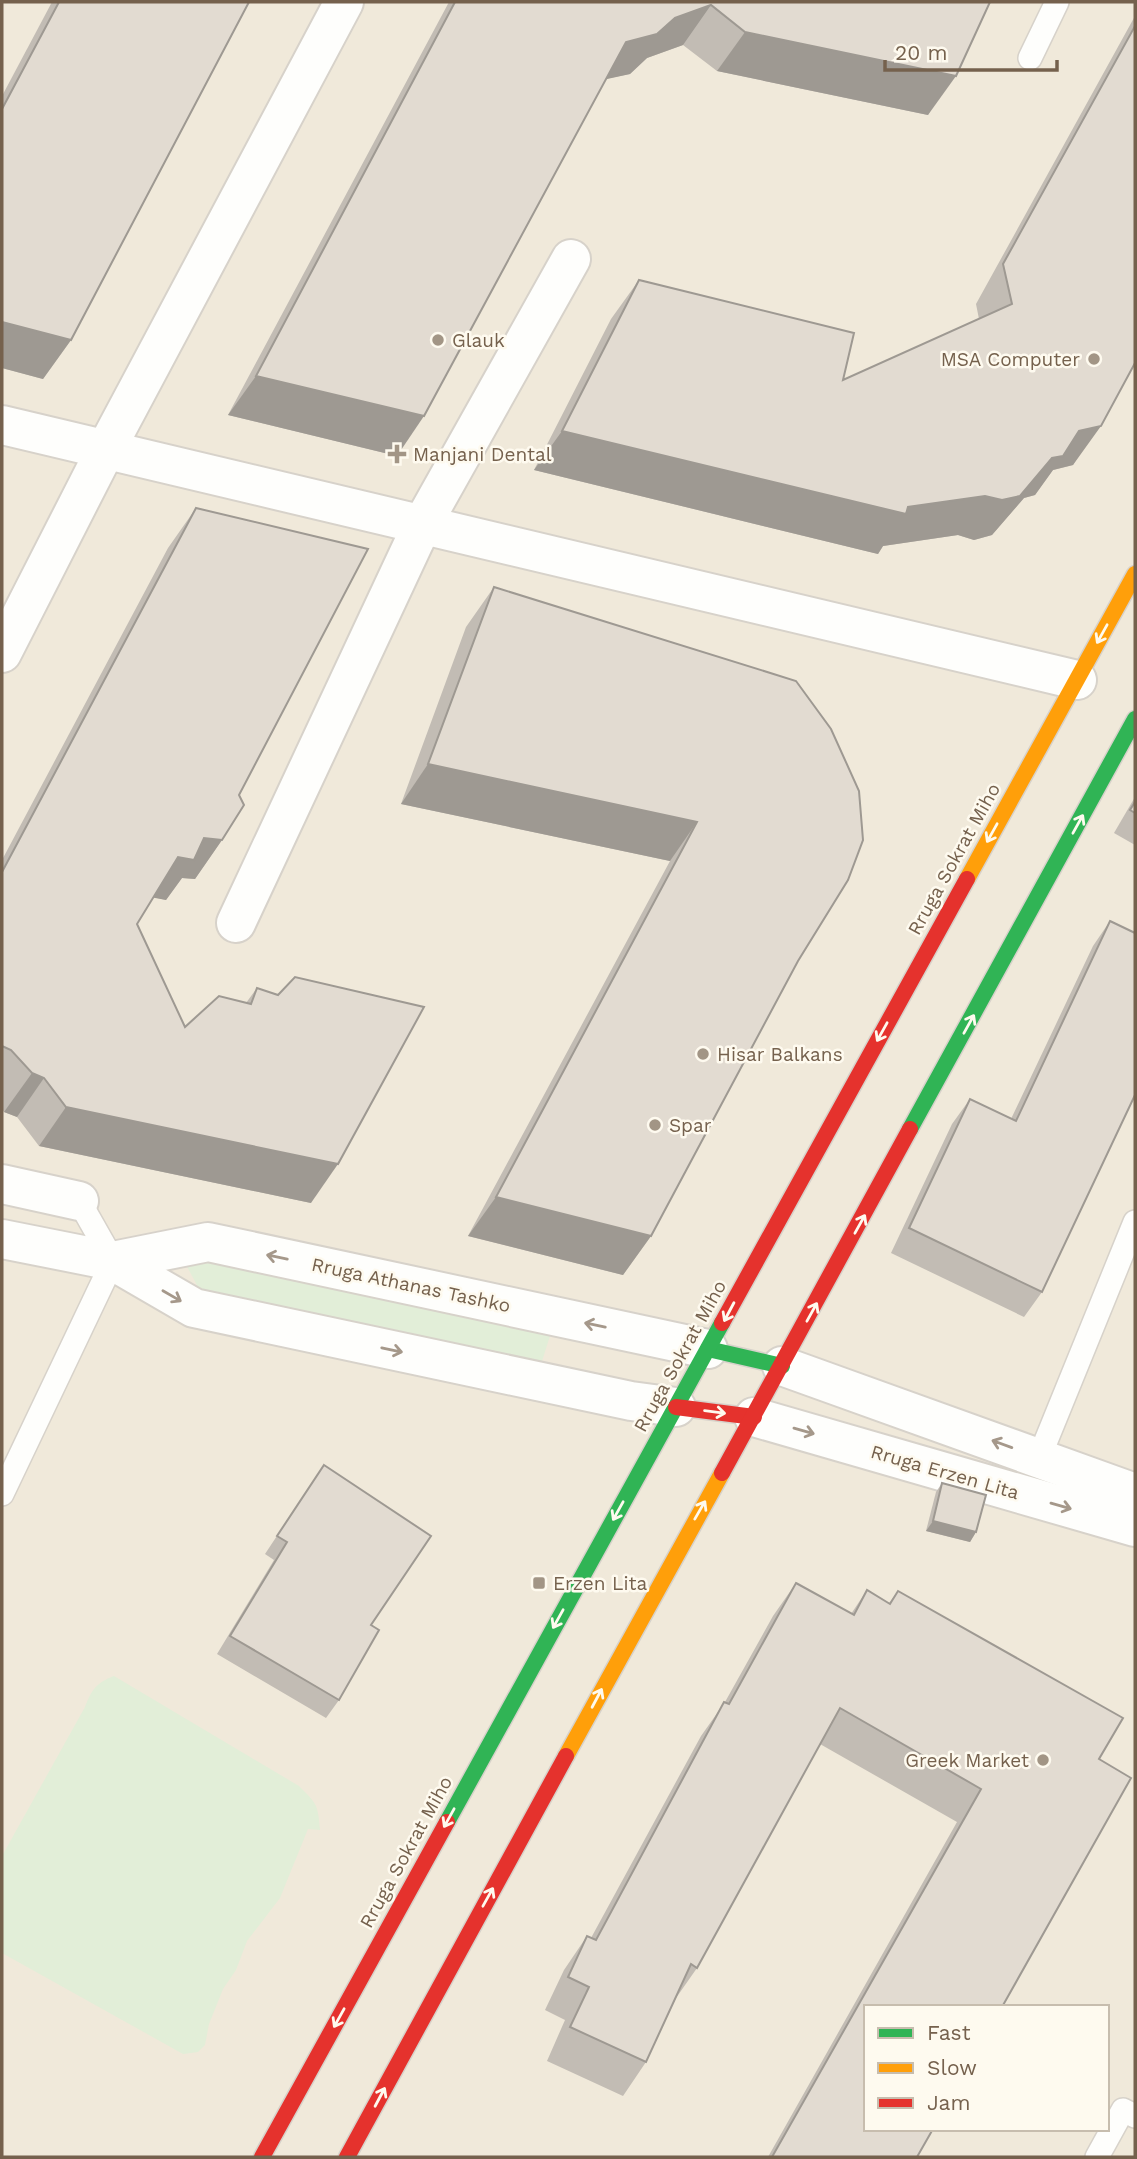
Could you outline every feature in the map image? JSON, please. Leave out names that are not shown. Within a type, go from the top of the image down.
[{"type":"main road","name":"Rruga Sokrat Miho","points":[[262,2157],[1135,574]]},
{"type":"main road","points":[[347,2157],[660,1581],[754,1417],[1135,719]]},
{"type":"main road","points":[[708,1349],[782,1366]]},
{"type":"main road","points":[[676,1408],[754,1417]]},
{"type":"street","points":[[2,653],[105,451],[344,2]]},
{"type":"street","points":[[236,923],[423,523],[571,259]]},
{"type":"street","points":[[2,425],[1077,680]]},
{"type":"street","points":[[2,1184],[79,1201]]},
{"type":"street","name":"Rruga Athanas Tashko","points":[[2,1239],[113,1261],[194,1308],[631,1401],[676,1408]]},
{"type":"street","name":"Rruga Athanas Tashko","points":[[113,1261],[208,1242],[708,1349]]},
{"type":"street","points":[[782,1366],[1135,1493]]},
{"type":"street","name":"Rruga Erzen Lita","points":[[754,1417],[1135,1527]]},
{"type":"lane","points":[[1030,58],[1057,2]]},
{"type":"lane","points":[[2,1494],[113,1261],[79,1201]]},
{"type":"lane","points":[[1039,1458],[1135,1222]]},
{"type":"lane","points":[[1097,2157],[1123,2110],[1135,2116]]},
{"type":"shaded area","points":[[2,2],[1135,2],[1135,2157],[2,2157]]},
{"type":"green space","points":[[184,1261],[236,1263],[550,1336],[535,1383],[280,1316],[199,1289]]},
{"type":"green space","points":[[114,1676],[299,1786],[316,1805],[320,1830],[308,1829],[280,1898],[247,1941],[236,1970],[223,1989],[209,2024],[205,2045],[198,2052],[183,2054],[2,1953],[2,1856],[93,1691],[103,1681]]},
{"type":"building","points":[[59,2],[249,2],[71,340],[2,322],[2,109]]},
{"type":"building","points":[[455,2],[990,2],[956,76],[745,32],[711,5],[675,18],[657,34],[626,42],[424,416],[256,376]]},
{"type":"building","points":[[1135,26],[1135,363],[1101,426],[1079,431],[1063,456],[1052,458],[1020,496],[1002,500],[985,496],[908,507],[906,514],[562,431],[639,280],[854,333],[843,380],[1012,304],[1003,264]]},
{"type":"building","points":[[196,508],[368,549],[239,795],[244,805],[222,840],[204,838],[194,860],[178,857],[137,924],[185,1027],[219,996],[251,1004],[257,988],[278,995],[295,977],[424,1007],[338,1164],[66,1107],[44,1078],[32,1073],[11,1050],[2,1046],[2,872]]},
{"type":"building","points":[[494,587],[796,681],[831,729],[859,791],[863,840],[848,880],[798,961],[651,1236],[496,1197],[697,822],[428,764]]},
{"type":"building","points":[[1110,921],[1135,933],[1135,1095],[1042,1292],[909,1228],[970,1099],[1016,1121]]},
{"type":"building","points":[[324,1465],[431,1536],[371,1625],[379,1630],[339,1700],[230,1636],[287,1542],[277,1536]]},
{"type":"building","points":[[942,1483],[986,1495],[976,1532],[933,1521]]},
{"type":"building","points":[[796,1583],[854,1615],[867,1590],[890,1604],[898,1591],[1123,1718],[1099,1759],[1131,1778],[1003,2005],[864,2005],[864,2131],[932,2131],[917,2157],[772,2157],[981,1789],[840,1708],[697,1968],[691,1964],[646,2062],[570,2027],[589,1987],[568,1977],[587,1936],[596,1940],[724,1702],[729,1704]]},
{"type":"traffic: fast","points":[[910,1129],[1135,719]]},
{"type":"traffic: fast","points":[[447,1822],[722,1323]]},
{"type":"traffic: fast","points":[[708,1349],[782,1366]]},
{"type":"traffic: slow","points":[[967,879],[1135,574]]},
{"type":"traffic: slow","points":[[566,1756],[722,1473]]},
{"type":"traffic: jam","points":[[722,1323],[967,879]]},
{"type":"traffic: jam","points":[[722,1473],[910,1129]]},
{"type":"traffic: jam","points":[[676,1407],[754,1417]]},
{"type":"traffic: jam","points":[[347,2157],[566,1756]]},
{"type":"traffic: jam","points":[[262,2157],[447,1822]]},
{"type":"place","name":"Glauk","points":[[438,340]]},
{"type":"place","name":"MSA Computer","points":[[1094,359]]},
{"type":"place","name":"Manjani Dental","points":[[397,454]]},
{"type":"place","name":"Hisar Balkans","points":[[703,1054]]},
{"type":"place","name":"Spar","points":[[655,1125]]},
{"type":"place","name":"Erzen Lita","points":[[539,1583]]},
{"type":"place","name":"Greek Market","points":[[1043,1760]]}]
